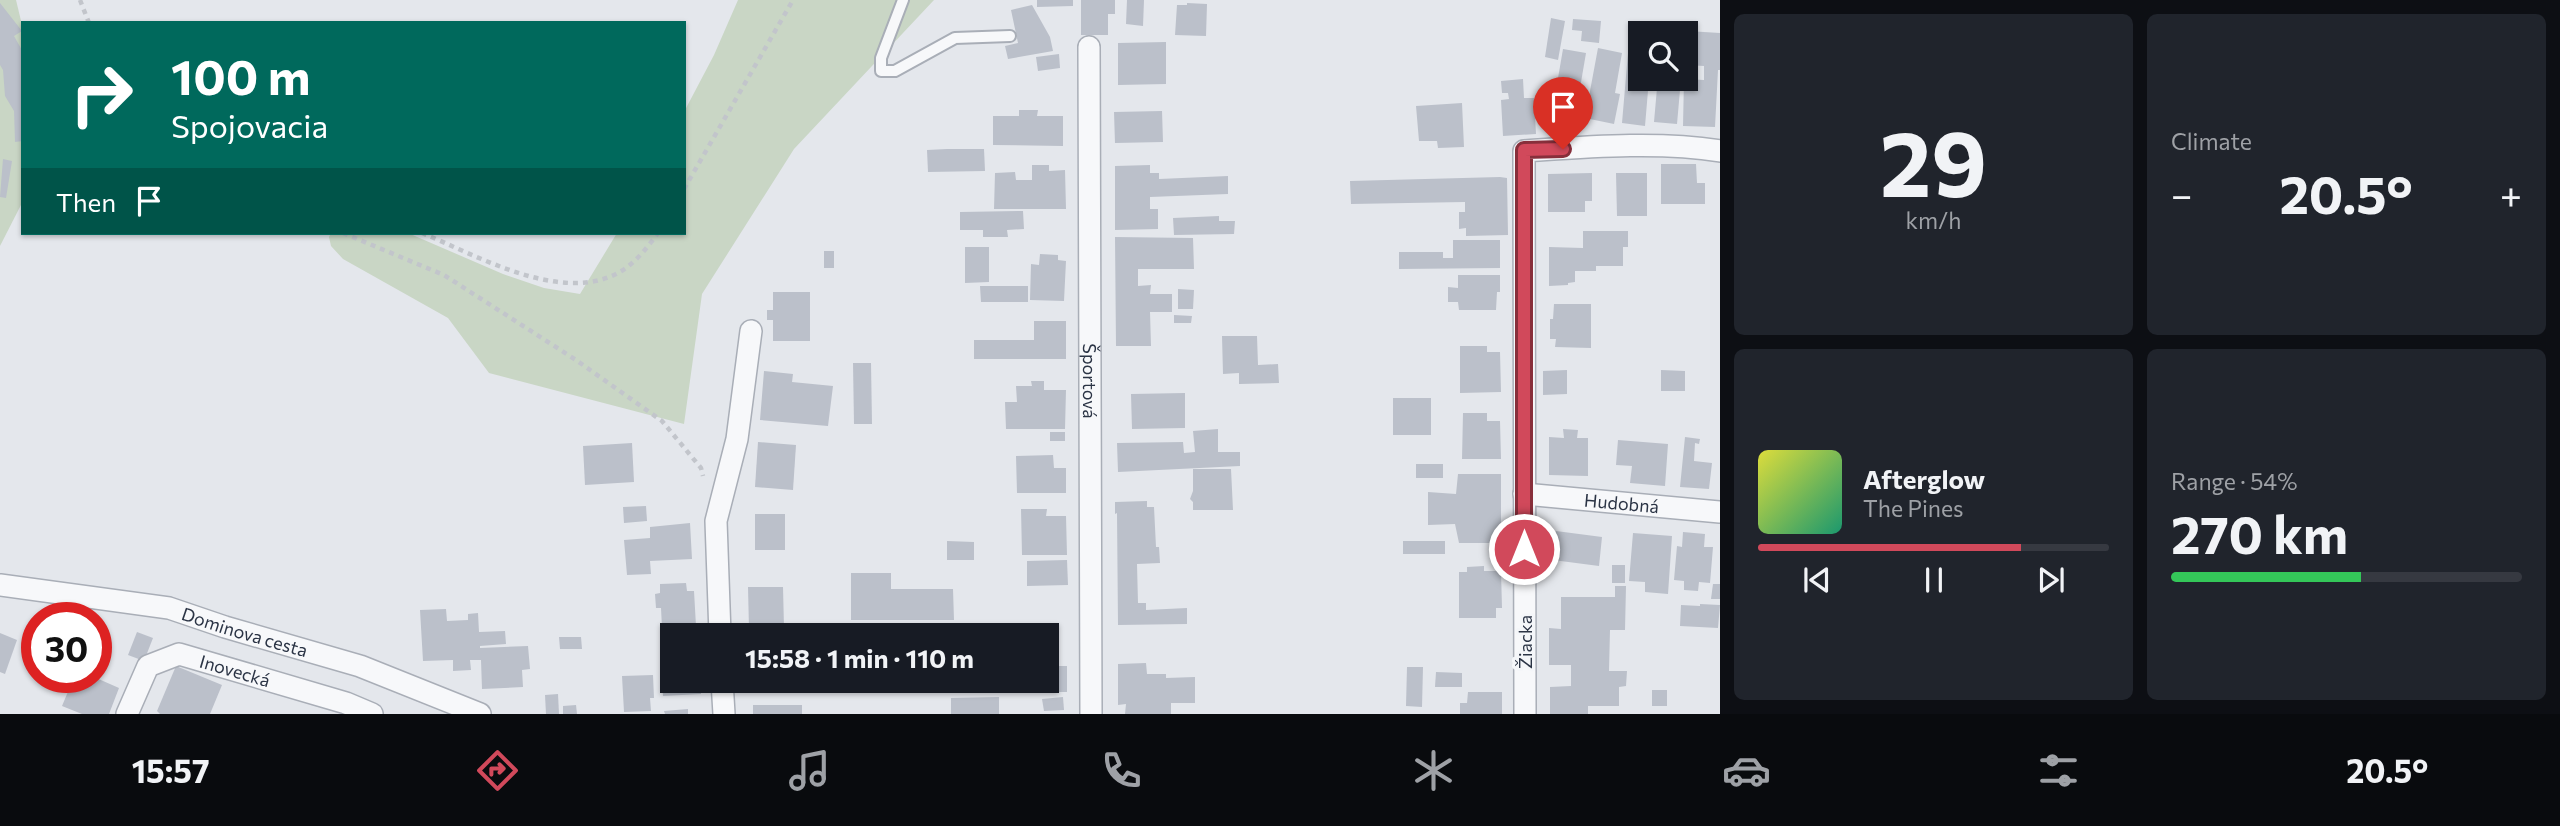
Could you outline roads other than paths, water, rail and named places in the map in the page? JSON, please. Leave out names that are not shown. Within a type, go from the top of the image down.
[{"type":"street","name":"Športová","points":[[1089,47],[1091,714]]},
{"type":"street","name":"Žiacka","points":[[1525,714],[1524,150],[1697,147],[1720,151]]},
{"type":"street","points":[[720,623],[716,521],[737,439],[751,331]]},
{"type":"street","name":"Hudobná","points":[[1524,494],[1720,512]]},
{"type":"street","name":"Dominova cesta","points":[[0,585],[169,608],[360,666],[480,714]]},
{"type":"street","name":"Inovecká","points":[[127,714],[148,666],[180,654],[346,703],[372,714]]},
{"type":"street","points":[[723,693],[724,714]]},
{"type":"lane","points":[[902,0],[881,58],[881,71],[895,71],[955,38],[1010,36]]}]
